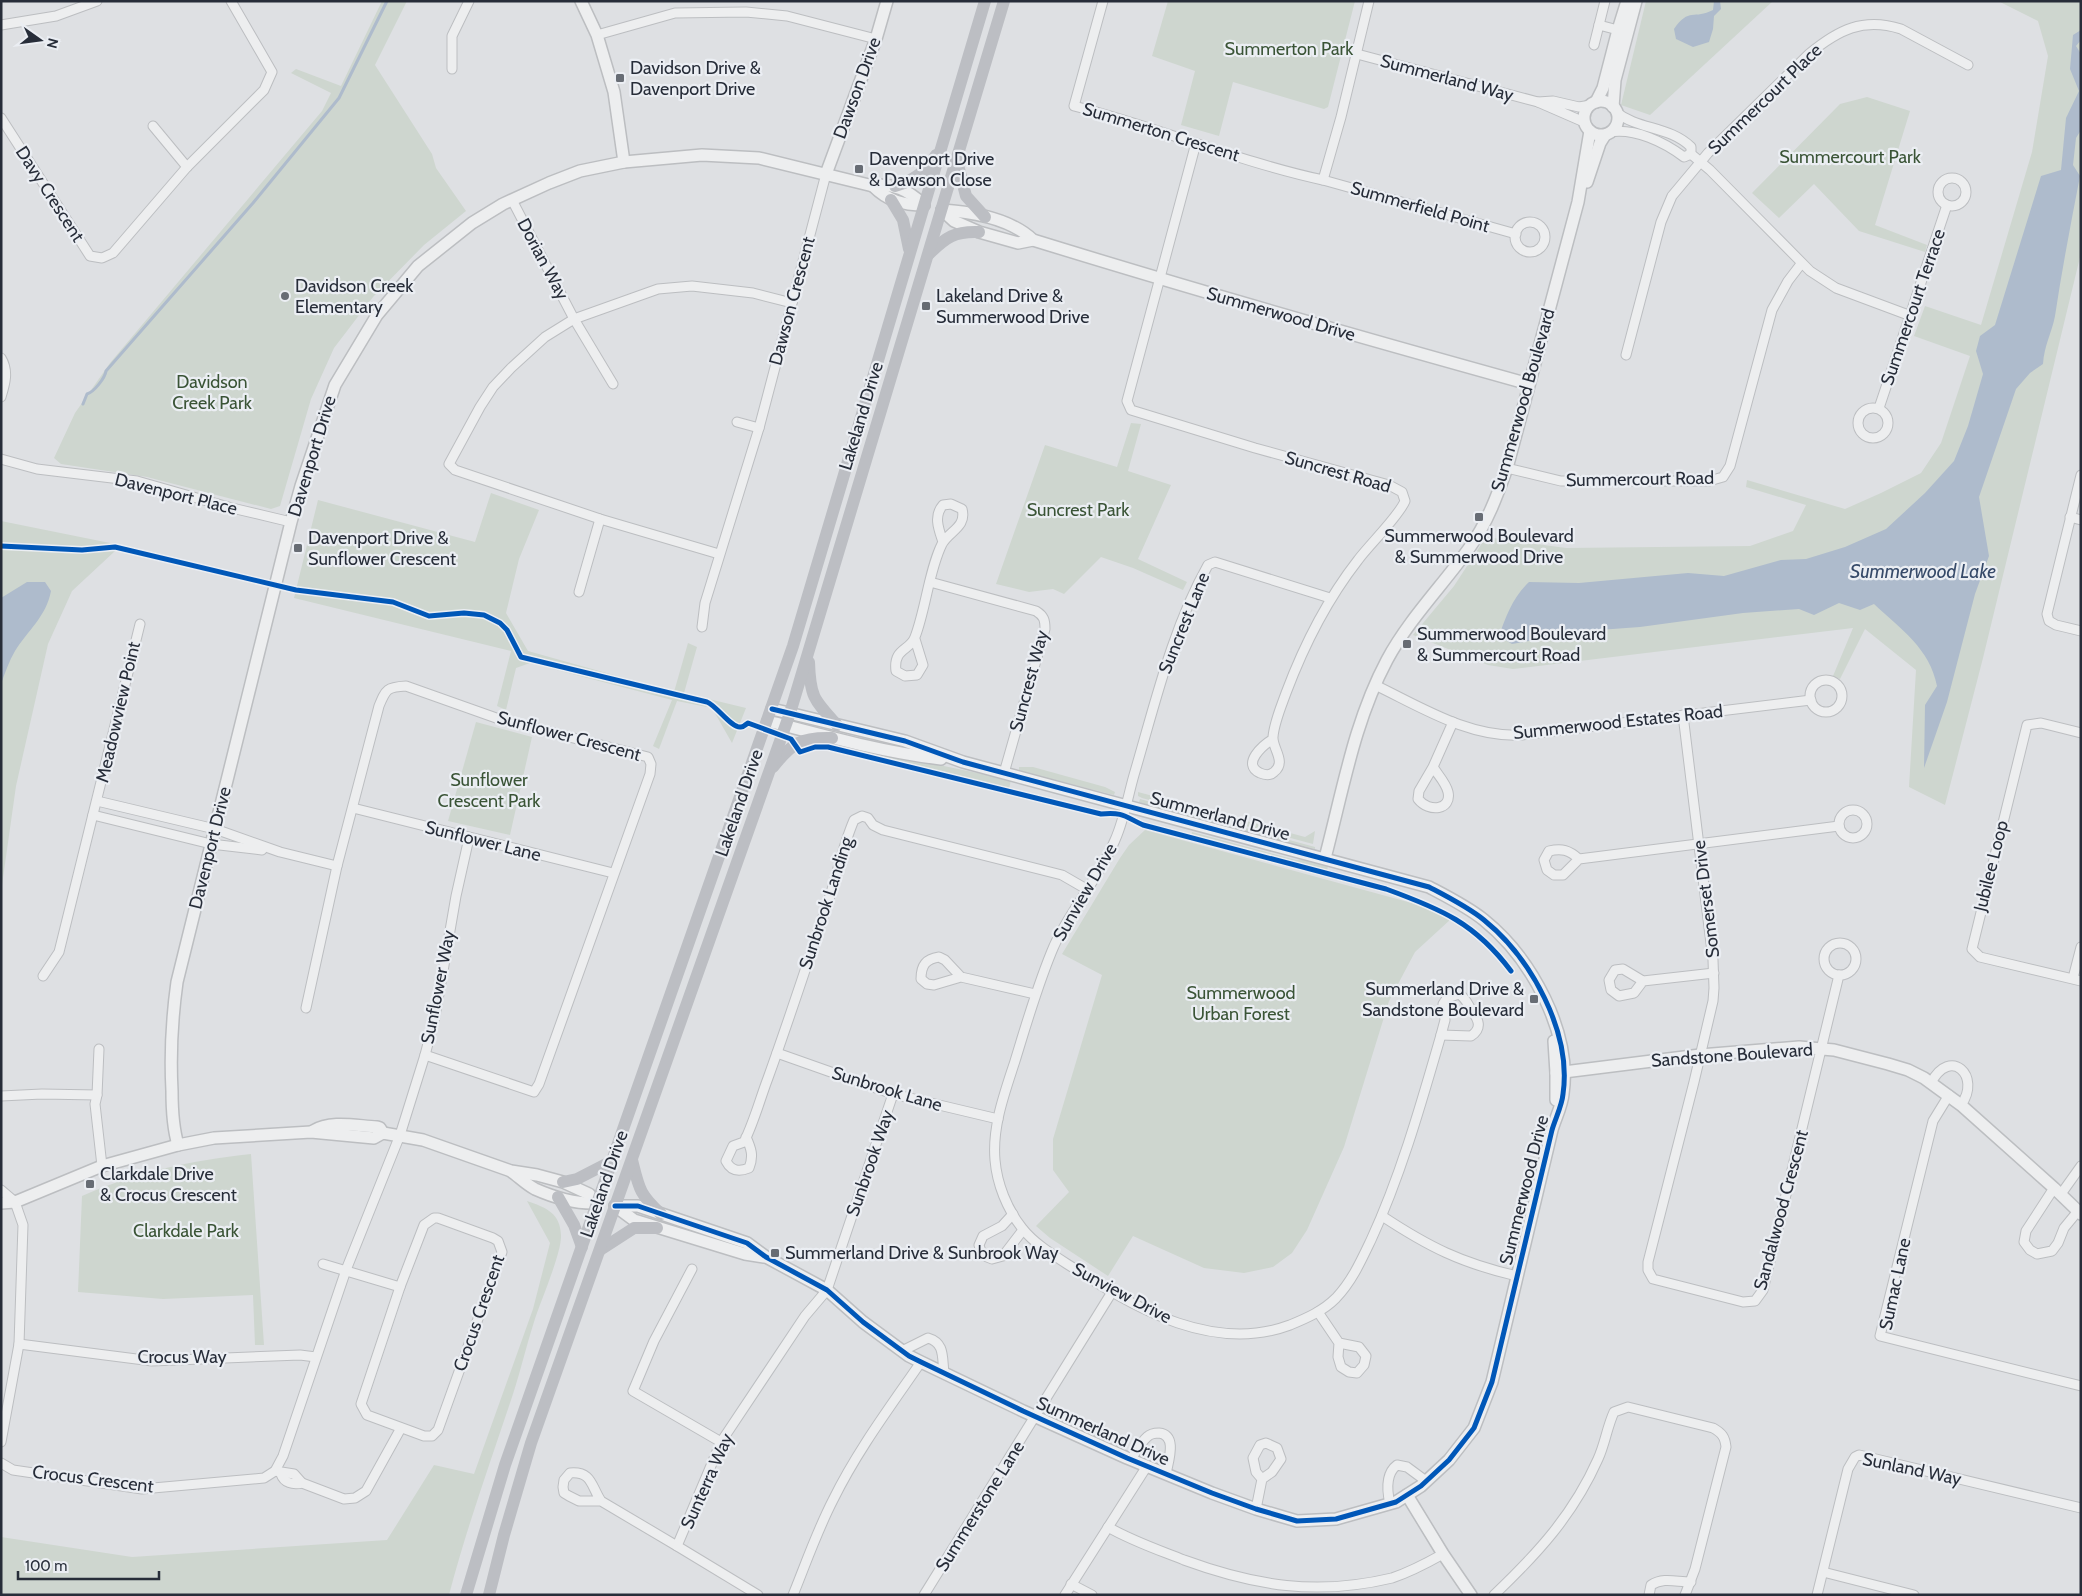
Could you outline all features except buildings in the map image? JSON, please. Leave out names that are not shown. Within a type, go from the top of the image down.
[{"type":"main road","name":"Lakeland Drive","points":[[466,1595],[505,1466],[793,646],[985,1]]},
{"type":"main road","name":"Lakeland Drive","points":[[489,1595],[504,1535],[531,1443],[788,719],[1004,1]]},
{"type":"main road","points":[[895,186],[906,183],[924,172],[943,142]]},
{"type":"main road","points":[[956,160],[966,196],[986,217]]},
{"type":"main road","points":[[910,254],[920,233],[928,222],[942,210],[935,186],[937,164]]},
{"type":"main road","points":[[928,256],[928,222],[924,205],[952,173]]},
{"type":"main road","points":[[891,200],[903,220],[910,254]]},
{"type":"main road","points":[[928,256],[943,241],[957,233],[979,232]]},
{"type":"main road","points":[[809,652],[812,696],[815,702],[837,725]]},
{"type":"main road","points":[[768,773],[786,752],[803,740],[810,738],[832,738]]},
{"type":"main road","points":[[600,1250],[597,1203],[615,1188],[632,1160]]},
{"type":"main road","points":[[632,1160],[638,1185],[646,1200],[661,1214]]},
{"type":"main road","points":[[563,1182],[576,1179],[612,1161],[615,1206],[599,1218],[582,1247]]},
{"type":"main road","points":[[558,1196],[574,1225],[582,1247]]},
{"type":"main road","points":[[600,1250],[634,1228],[658,1228]]},
{"type":"street","points":[[1,26],[56,16],[80,4],[97,1]]},
{"type":"street","name":"Davy Crescent","points":[[1,118],[90,256],[102,258],[113,253],[187,167],[264,90],[272,72],[231,1]]},
{"type":"street","points":[[452,69],[452,36],[469,1]]},
{"type":"street","points":[[581,1],[597,35],[614,92],[624,162]]},
{"type":"street","name":"Dawson Drive","points":[[826,174],[876,39],[887,1]]},
{"type":"street","name":"Summerton Crescent","points":[[1103,1],[1074,106],[1294,174],[1323,180]]},
{"type":"street","points":[[1323,180],[1357,54],[1369,1]]},
{"type":"street","points":[[1594,45],[1605,1]]},
{"type":"street","points":[[1627,1],[1603,88],[1593,103],[1585,110],[1587,127],[1598,135],[1621,130],[1632,132],[1657,142],[1684,157],[1691,154]]},
{"type":"street","points":[[1608,134],[1617,124],[1615,80],[1636,1]]},
{"type":"street","points":[[597,35],[675,13],[746,12],[787,16],[876,39]]},
{"type":"street","points":[[1599,24],[1618,30]]},
{"type":"street","name":"Summercourt Place","points":[[1626,355],[1663,213],[1679,185],[1700,162],[1823,42],[1846,29],[1874,24],[1890,26],[1915,36],[1968,65]]},
{"type":"street","name":"Summerland Way","points":[[1357,54],[1538,102],[1587,127]]},
{"type":"street","name":"Summerland Way","points":[[1538,102],[1553,101],[1580,106],[1593,103]]},
{"type":"street","points":[[1593,103],[1605,101],[1627,119],[1677,136],[1691,147],[1691,154],[1802,264],[1836,288],[1911,316]]},
{"type":"street","points":[[153,126],[187,167]]},
{"type":"street","name":"Summerwood Boulevard","points":[[1578,202],[1587,127]]},
{"type":"street","name":"Summerwood Boulevard","points":[[1325,858],[1353,742],[1375,685],[1402,635],[1471,545],[1494,505],[1507,468],[1578,202],[1600,143],[1608,134]]},
{"type":"street","points":[[1161,280],[1196,143]]},
{"type":"street","name":"Davenport Drive","points":[[178,1146],[172,1113],[170,1055],[177,982],[301,486],[335,384],[377,315],[418,266],[472,223],[512,200],[549,182],[580,172],[624,162],[702,154],[759,158],[872,186],[886,184],[895,186]]},
{"type":"street","name":"Dawson Crescent","points":[[702,627],[705,603],[759,428],[826,174]]},
{"type":"street","name":"Summerfield Point","points":[[1323,180],[1516,234]]},
{"type":"street","name":"Davenport Drive","points":[[872,186],[882,196],[891,200],[902,204],[924,205]]},
{"type":"street","points":[[895,186],[906,190],[924,205]]},
{"type":"street","name":"Dorian Way","points":[[512,200],[574,318],[613,384]]},
{"type":"street","name":"Summercourt Terrace","points":[[1879,408],[1947,205]]},
{"type":"street","name":"Summerwood Drive","points":[[942,210],[954,221],[979,232],[1018,243],[1033,240]]},
{"type":"street","name":"Summerwood Drive","points":[[942,210],[971,213],[986,217],[1023,230],[1033,240],[1161,280],[1342,333],[1529,384]]},
{"type":"street","name":"Summercourt Road","points":[[1507,468],[1549,479],[1575,481],[1709,482],[1723,477],[1730,466],[1772,310],[1788,280],[1802,264]]},
{"type":"street","name":"Suncrest Road","points":[[1161,280],[1126,401],[1131,410],[1255,448],[1389,485],[1404,495],[1404,505],[1358,560],[1330,598],[1294,672],[1281,705],[1273,739]]},
{"type":"street","name":"Dorian Way","points":[[600,518],[455,470],[449,464],[484,400],[511,368],[545,337],[574,318],[658,289],[692,286],[753,293],[792,303]]},
{"type":"street","points":[[1,358],[5,363],[6,374],[1,397]]},
{"type":"street","points":[[737,422],[759,428]]},
{"type":"street","name":"Davenport Place","points":[[1,459],[37,470],[137,481],[232,508],[292,522]]},
{"type":"street","points":[[2081,475],[2047,614],[2049,621],[2056,625],[2081,631]]},
{"type":"street","points":[[2070,517],[2081,520]]},
{"type":"street","points":[[579,592],[600,518],[719,554]]},
{"type":"street","points":[[915,639],[943,542]]},
{"type":"street","name":"Suncrest Lane","points":[[1125,806],[1164,672],[1194,589],[1208,565],[1214,562],[1222,563],[1330,598]]},
{"type":"street","name":"Suncrest Way","points":[[930,582],[1036,611],[1045,620],[1045,629],[1004,773]]},
{"type":"street","name":"Meadowview Point","points":[[43,976],[59,952],[140,624]]},
{"type":"street","name":"Summerwood Estates Road","points":[[1375,685],[1453,722],[1479,731],[1511,736],[1811,700]]},
{"type":"street","name":"Sunflower Crescent","points":[[306,1008],[338,866],[379,706],[385,692],[392,687],[406,686],[499,719],[648,756],[651,764],[650,774],[539,1084],[534,1092],[425,1055]]},
{"type":"street","name":"Summerland Drive","points":[[770,715],[837,725],[906,741],[963,762],[1429,887],[1458,902],[1484,920],[1532,973],[1550,1012],[1560,1072]]},
{"type":"street","name":"Somerset Drive","points":[[1684,715],[1714,973],[1712,1001],[1694,1082]]},
{"type":"street","name":"Summerland Drive","points":[[788,719],[832,738],[914,756],[963,762]]},
{"type":"street","points":[[1433,767],[1453,722]]},
{"type":"street","name":"Jubilee Loop","points":[[2077,979],[1980,957],[1972,949],[2027,725],[2041,723],[2081,734]]},
{"type":"street","name":"Meadowview Point","points":[[97,801],[215,829]]},
{"type":"street","name":"Sunview Drive","points":[[1125,806],[1117,838],[1097,877],[1055,943],[1035,994],[998,1119],[994,1145],[997,1175],[1006,1203],[1023,1230],[1052,1254],[1112,1292],[1143,1308],[1182,1324],[1212,1333],[1250,1333],[1280,1328],[1311,1317],[1335,1299],[1355,1274],[1382,1216],[1390,1197],[1441,1035],[1446,1020],[1443,1004],[1447,998],[1458,994],[1466,1000],[1476,1015],[1479,1024],[1478,1029],[1471,1036],[1441,1035]]},
{"type":"street","name":"Sunflower Lane","points":[[353,808],[613,873]]},
{"type":"street","points":[[94,815],[211,844],[280,852]]},
{"type":"street","name":"Sunbrook Landing","points":[[746,1137],[777,1053],[854,820],[862,816],[868,818],[873,826],[883,830],[1062,875],[1088,890]]},
{"type":"street","points":[[1579,859],[1838,826]]},
{"type":"street","points":[[215,829],[280,852],[338,866]]},
{"type":"street","name":"Sunflower Way","points":[[400,1135],[435,1017],[456,896],[469,838]]},
{"type":"street","points":[[2077,979],[2081,947]]},
{"type":"street","points":[[1643,981],[1714,973]]},
{"type":"street","points":[[1822,1048],[1839,975]]},
{"type":"street","points":[[960,977],[1035,994]]},
{"type":"street","name":"Sandstone Boulevard","points":[[1560,1072],[1700,1055],[1799,1047],[1834,1050],[1908,1070],[1932,1083],[1961,1105],[2058,1191],[2079,1213]]},
{"type":"street","name":"Sandalwood Crescent","points":[[1694,1082],[1648,1262],[1649,1276],[1658,1282],[1743,1302],[1755,1301],[1763,1290],[1822,1048]]},
{"type":"street","points":[[99,1049],[98,1095],[94,1104],[102,1166]]},
{"type":"street","name":"Sunbrook Lane","points":[[777,1053],[894,1094],[998,1119]]},
{"type":"street","points":[[1932,1083],[1936,1074],[1946,1066],[1960,1067],[1965,1071],[1969,1085],[1968,1092],[1961,1105]]},
{"type":"street","name":"Summerwood Drive","points":[[1508,1314],[1552,1130],[1563,1096],[1560,1072]]},
{"type":"street","name":"Sunbrook Way","points":[[826,1290],[894,1094]]},
{"type":"street","points":[[1,1096],[98,1095]]},
{"type":"street","name":"Sumac Lane","points":[[1949,1096],[1933,1121],[1880,1336],[2081,1386]]},
{"type":"street","points":[[1,1203],[15,1202],[102,1166],[178,1146],[214,1138],[311,1132],[374,1138],[383,1133],[423,1140],[511,1171],[563,1182],[588,1194],[597,1203]]},
{"type":"street","points":[[400,1135],[346,1270],[278,1472],[294,1474],[302,1483],[344,1499],[355,1498],[366,1491],[401,1428]]},
{"type":"street","points":[[2079,1213],[2064,1228],[2058,1243],[2052,1251],[2037,1254],[2030,1250],[2024,1242],[2026,1231],[2081,1166]]},
{"type":"street","points":[[511,1171],[534,1188],[585,1204],[597,1203]]},
{"type":"street","points":[[1,1190],[15,1202],[23,1225],[19,1344],[1,1442]]},
{"type":"street","name":"Summerland Drive","points":[[615,1206],[634,1220],[745,1254],[766,1257]]},
{"type":"street","name":"Summerland Drive","points":[[615,1206],[638,1206],[747,1243],[766,1257],[826,1290],[863,1322],[902,1351],[921,1362],[1130,1459],[1256,1509],[1297,1520],[1336,1519],[1390,1504],[1407,1495],[1426,1481],[1449,1460],[1474,1428],[1492,1382],[1508,1314]]},
{"type":"street","points":[[1013,1214],[1002,1226],[982,1236],[979,1245],[982,1255],[992,1260],[1003,1256],[1023,1230]]},
{"type":"street","points":[[1382,1216],[1420,1241],[1450,1256],[1483,1268],[1517,1276]]},
{"type":"street","name":"Crocus Crescent","points":[[434,1218],[438,1218],[494,1238],[501,1246],[502,1252],[438,1430],[432,1436],[424,1436],[401,1428],[367,1415],[361,1404],[400,1287],[424,1225],[434,1218]]},
{"type":"street","points":[[323,1264],[400,1287]]},
{"type":"street","points":[[692,1269],[654,1341],[634,1391],[721,1442]]},
{"type":"street","name":"Sunterra Way","points":[[758,1595],[678,1546],[721,1442],[805,1316],[826,1290]]},
{"type":"street","name":"Summerstone Lane","points":[[924,1595],[958,1537],[1036,1417],[1112,1292]]},
{"type":"street","points":[[1318,1312],[1340,1343]]},
{"type":"street","points":[[902,1351],[928,1338],[937,1340],[941,1347],[944,1373]]},
{"type":"street","name":"Crocus Way","points":[[19,1344],[152,1361],[300,1355],[316,1357]]},
{"type":"street","points":[[793,1595],[820,1527],[849,1469],[921,1362]]},
{"type":"street","points":[[1494,1595],[1527,1564],[1559,1527],[1573,1506],[1595,1465],[1614,1412],[1628,1407],[1714,1428],[1724,1435],[1726,1448],[1691,1582],[1685,1595]]},
{"type":"street","name":"Summerland Drive","points":[[1130,1459],[1146,1437],[1155,1434],[1164,1435],[1170,1440],[1171,1445],[1166,1474]]},
{"type":"street","name":"Sunland Way","points":[[1817,1595],[1848,1469],[1851,1461],[1859,1455],[2081,1508]]},
{"type":"street","name":"Crocus Crescent","points":[[1,1463],[13,1470],[142,1489],[264,1478],[278,1472]]},
{"type":"street","points":[[1390,1504],[1388,1480],[1390,1471],[1397,1465],[1407,1467],[1426,1481]]},
{"type":"street","points":[[1065,1595],[1147,1466]]},
{"type":"street","points":[[1256,1509],[1262,1479]]},
{"type":"street","points":[[1407,1495],[1471,1595]]},
{"type":"street","points":[[601,1501],[678,1546]]},
{"type":"street","points":[[1108,1527],[1131,1539],[1227,1576],[1277,1587],[1316,1589],[1355,1586],[1392,1578],[1443,1554]]},
{"type":"street","points":[[1823,1572],[1914,1595]]},
{"type":"street","points":[[1649,1595],[1651,1585],[1656,1581],[1666,1579],[1691,1582]]},
{"type":"street","points":[[1072,1584],[1092,1595]]},
{"type":"green space","name":"Davidson Creek Park","points":[[382,1],[407,1],[375,65],[432,154],[436,168],[466,211],[424,245],[373,297],[334,348],[311,399],[280,506],[271,509],[147,477],[61,464],[54,458],[75,413],[110,363],[322,111],[331,93],[291,73],[296,69],[341,86]]},
{"type":"green space","name":"Summerton Park","points":[[1168,1],[1355,1],[1328,107],[1324,109],[1233,82],[1219,136],[1181,125],[1195,71],[1152,56]]},
{"type":"green space","points":[[1646,1],[1773,1],[1650,115],[1621,105]]},
{"type":"green space","points":[[1998,1],[2081,1],[2081,253],[1983,658],[1945,805],[1909,787],[1916,670],[1865,629],[1840,679],[1833,676],[1853,628],[1513,669],[1488,665],[1413,635],[1454,586],[1486,537],[1566,548],[1750,546],[1793,531],[1806,505],[1746,487],[1747,480],[1845,509],[1921,473],[1941,443],[1970,356],[1914,336],[1925,306],[1981,325],[2032,152],[2048,56],[2038,21]]},
{"type":"green space","name":"Summercourt Park","points":[[1867,97],[1910,111],[1875,225],[1927,245],[1925,252],[1859,231],[1814,184],[1779,218],[1752,193],[1840,104]]},
{"type":"green space","name":"Suncrest Park","points":[[1131,423],[1141,424],[1128,471],[1171,485],[1138,559],[1187,582],[1183,590],[1133,568],[1101,557],[1064,594],[1053,589],[1029,592],[996,584],[1045,445],[1117,467]]},
{"type":"green space","points":[[491,493],[539,510],[519,559],[506,613],[528,651],[674,692],[688,643],[697,647],[684,693],[746,708],[732,743],[712,708],[677,701],[659,749],[653,746],[672,700],[530,663],[516,668],[506,710],[497,706],[511,651],[294,598],[318,500],[475,542]]},
{"type":"green space","points":[[1,521],[115,544],[115,551],[72,591],[48,644],[16,786],[1,892]]},
{"type":"green space","name":"Sunflower Crescent Park","points":[[476,722],[532,737],[510,835],[448,821]]},
{"type":"green space","points":[[819,740],[1011,780],[1009,789],[824,744],[799,749]]},
{"type":"green space","points":[[1019,767],[1033,767],[1105,787],[1115,792],[1114,795],[1024,772],[1019,770]]},
{"type":"green space","points":[[1138,792],[1305,837],[1315,831],[1313,844],[1142,798],[1138,796]]},
{"type":"green space","points":[[1140,799],[1315,847],[1315,849],[1145,805],[1139,802]]},
{"type":"green space","name":"Summerwood Urban Forest","points":[[1145,830],[1419,905],[1451,919],[1415,952],[1389,1001],[1344,1147],[1307,1230],[1292,1253],[1273,1267],[1244,1273],[1204,1268],[1133,1236],[1108,1276],[1050,1238],[1036,1226],[1069,1192],[1053,1170],[1053,1139],[1102,975],[1062,954],[1120,858],[1129,845]]},
{"type":"green space","points":[[1192,832],[1296,860],[1305,859],[1328,865],[1327,873],[1191,836]]},
{"type":"green space","name":"Clarkdale Park","points":[[251,1154],[264,1345],[255,1345],[253,1295],[163,1299],[78,1292],[82,1196],[103,1187],[165,1168]]},
{"type":"green space","points":[[527,1201],[541,1206],[555,1216],[560,1228],[560,1243],[534,1322],[513,1396],[470,1523],[449,1595],[1,1595],[1,1537],[132,1557],[387,1540],[434,1465],[474,1474],[533,1309],[550,1243]]},
{"type":"water","points":[[1714,1],[1720,1],[1721,9],[1714,16],[1709,42],[1693,47],[1676,39],[1674,29],[1679,22],[1688,16],[1713,10]]},
{"type":"water","name":"Summerwood Lake","points":[[2081,30],[2081,40],[2076,46],[2081,54],[2081,130],[2076,138],[2073,165],[2080,176],[2055,316],[2043,364],[2030,373],[2016,389],[1979,497],[1989,556],[1975,594],[1947,702],[1924,768],[1925,705],[1937,686],[1928,661],[1921,650],[1904,631],[1874,604],[1860,610],[1839,603],[1814,615],[1799,609],[1743,613],[1640,627],[1585,631],[1512,644],[1499,636],[1514,600],[1529,582],[1579,583],[1688,573],[1724,576],[1781,560],[1806,559],[1845,547],[1886,529],[1925,493],[1954,461],[1968,426],[1983,374],[1976,351],[1980,336],[1995,325],[2041,176],[2061,170],[2066,118],[2079,91],[2070,69],[2073,35]]},
{"type":"water","points":[[27,582],[45,582],[51,591],[49,600],[41,616],[13,655],[1,684],[1,598]]},
{"type":"waterway","points":[[83,404],[87,394],[93,391],[99,384],[106,371],[253,203],[339,98],[387,1]]},
{"type":"cycle path","points":[[1,546],[82,550],[115,547],[296,590],[393,602],[429,616],[464,613],[484,615],[500,623],[507,630],[521,657],[707,702],[737,727],[748,723],[791,739],[800,752],[815,747],[828,747],[1101,814],[1119,814],[1143,825],[1386,889],[1440,911],[1470,929],[1498,955],[1511,971]]},
{"type":"cycle path","points":[[615,1206],[638,1206],[747,1243],[766,1257],[827,1290],[863,1322],[909,1356],[1023,1411],[1127,1458],[1212,1493],[1297,1521],[1336,1519],[1396,1502],[1421,1486],[1449,1460],[1474,1428],[1492,1382],[1552,1130],[1560,1108],[1564,1070],[1561,1046],[1554,1022],[1532,975],[1517,954],[1484,920],[1458,902],[1429,887],[963,762],[905,741],[772,709]]},
{"type":"place","name":"Davidson Drive & Davenport Drive","points":[[620,78]]},
{"type":"place","name":"Davenport Drive & Dawson Close","points":[[859,169]]},
{"type":"place","name":"Davidson Creek Elementary","points":[[285,296]]},
{"type":"place","name":"Lakeland Drive & Summerwood Drive","points":[[926,306]]},
{"type":"place","name":"Summerwood Boulevard & Summerwood Drive","points":[[1479,517]]},
{"type":"place","name":"Davenport Drive & Sunflower Crescent","points":[[298,548]]},
{"type":"place","name":"Summerwood Boulevard & Summercourt Road","points":[[1407,644]]},
{"type":"place","name":"Summerland Drive & Sandstone Boulevard","points":[[1534,999]]},
{"type":"place","name":"Clarkdale Drive & Crocus Crescent","points":[[90,1184]]},
{"type":"place","name":"Summerland Drive & Sunbrook Way","points":[[775,1253]]}]
